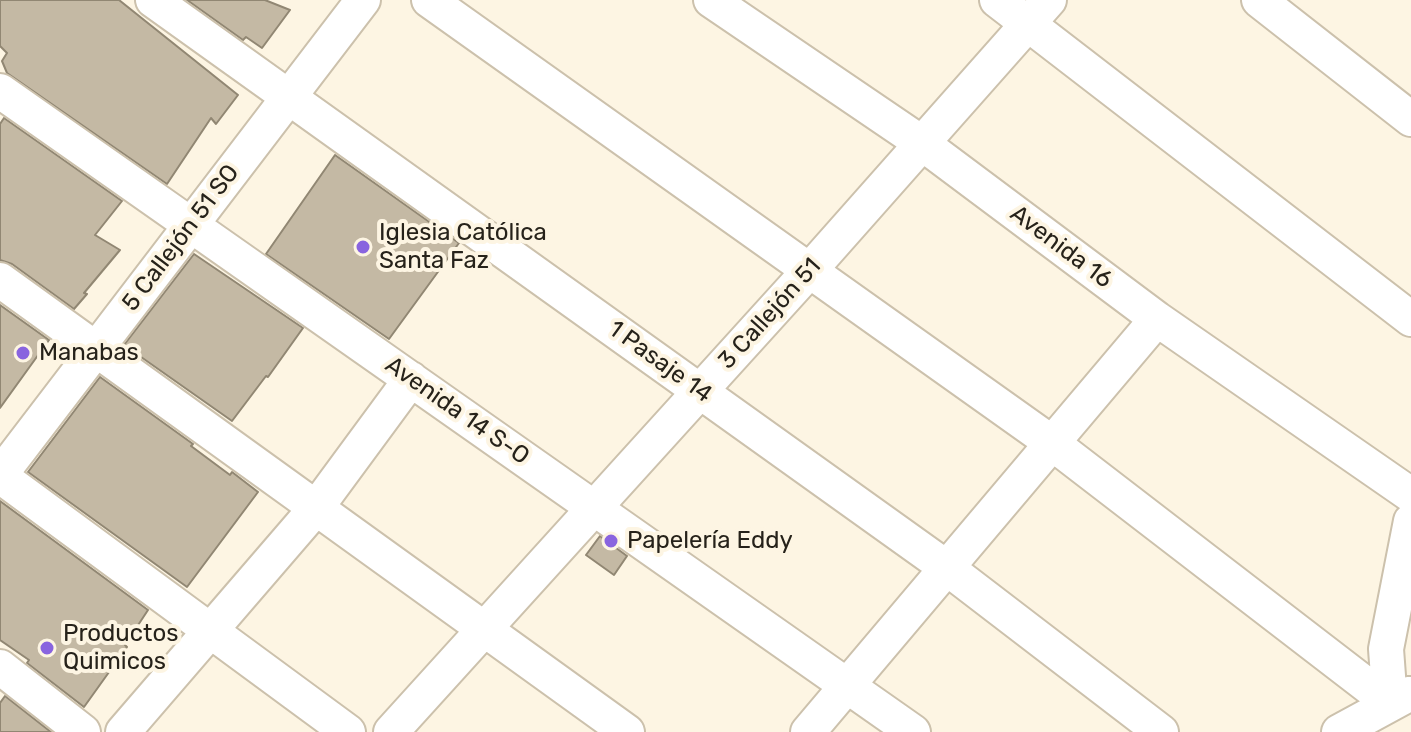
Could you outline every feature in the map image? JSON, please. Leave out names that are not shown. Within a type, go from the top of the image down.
[{"type":"street","name":"1 Pasaje 14","points":[[153,0],[947,568],[1161,732]]},
{"type":"street","name":"5 Callejón 51 SO","points":[[0,476],[363,0]]},
{"type":"street","points":[[429,0],[1052,443],[1401,698]]},
{"type":"street","name":"Avenida 16","points":[[711,0],[923,144],[1157,319],[1411,495]]},
{"type":"street","points":[[997,0],[1039,11],[1411,319]]},
{"type":"street","points":[[1259,0],[1411,119]]},
{"type":"street","name":"3 Callejón 51","points":[[391,732],[809,271],[1039,11]]},
{"type":"street","name":"Avenida 14 S-O","points":[[0,91],[913,732]]},
{"type":"street","points":[[0,280],[627,732]]},
{"type":"street","points":[[808,732],[1157,319]]},
{"type":"street","points":[[123,732],[316,508],[411,379]]},
{"type":"street","points":[[0,476],[348,732]]},
{"type":"street","points":[[1401,698],[1386,649],[1411,521]]},
{"type":"street","points":[[0,667],[83,732]]},
{"type":"street","points":[[1339,732],[1401,698]]},
{"type":"building","points":[[0,0],[119,0],[238,95],[216,124],[211,118],[167,184],[7,73],[2,61],[7,53],[0,46]]},
{"type":"building","points":[[187,0],[265,0],[290,10],[262,48],[246,37],[243,40]]},
{"type":"building","points":[[4,118],[122,201],[95,235],[120,250],[74,309],[12,264],[0,260],[0,124]]},
{"type":"building","name":"Iglesia Católica Santa Faz","points":[[335,155],[459,243],[389,339],[266,254]]},
{"type":"building","points":[[194,254],[303,328],[232,421],[124,345]]},
{"type":"building","points":[[0,305],[49,340],[0,408]]},
{"type":"building","points":[[100,377],[193,444],[191,446],[230,475],[232,472],[258,492],[187,587],[28,472]]},
{"type":"building","points":[[0,501],[148,610],[125,645],[127,647],[84,707],[27,663],[29,660],[0,640]]},
{"type":"building","points":[[600,536],[627,556],[614,575],[586,555]]},
{"type":"building","points":[[5,696],[51,732],[0,732],[0,703]]},
{"type":"place","name":"Iglesia Católica Santa Faz","points":[[363,247]]},
{"type":"place","name":"Manabas","points":[[23,353]]},
{"type":"place","name":"Papelería Eddy","points":[[611,541]]},
{"type":"place","name":"Productos Quimicos","points":[[47,648]]}]
